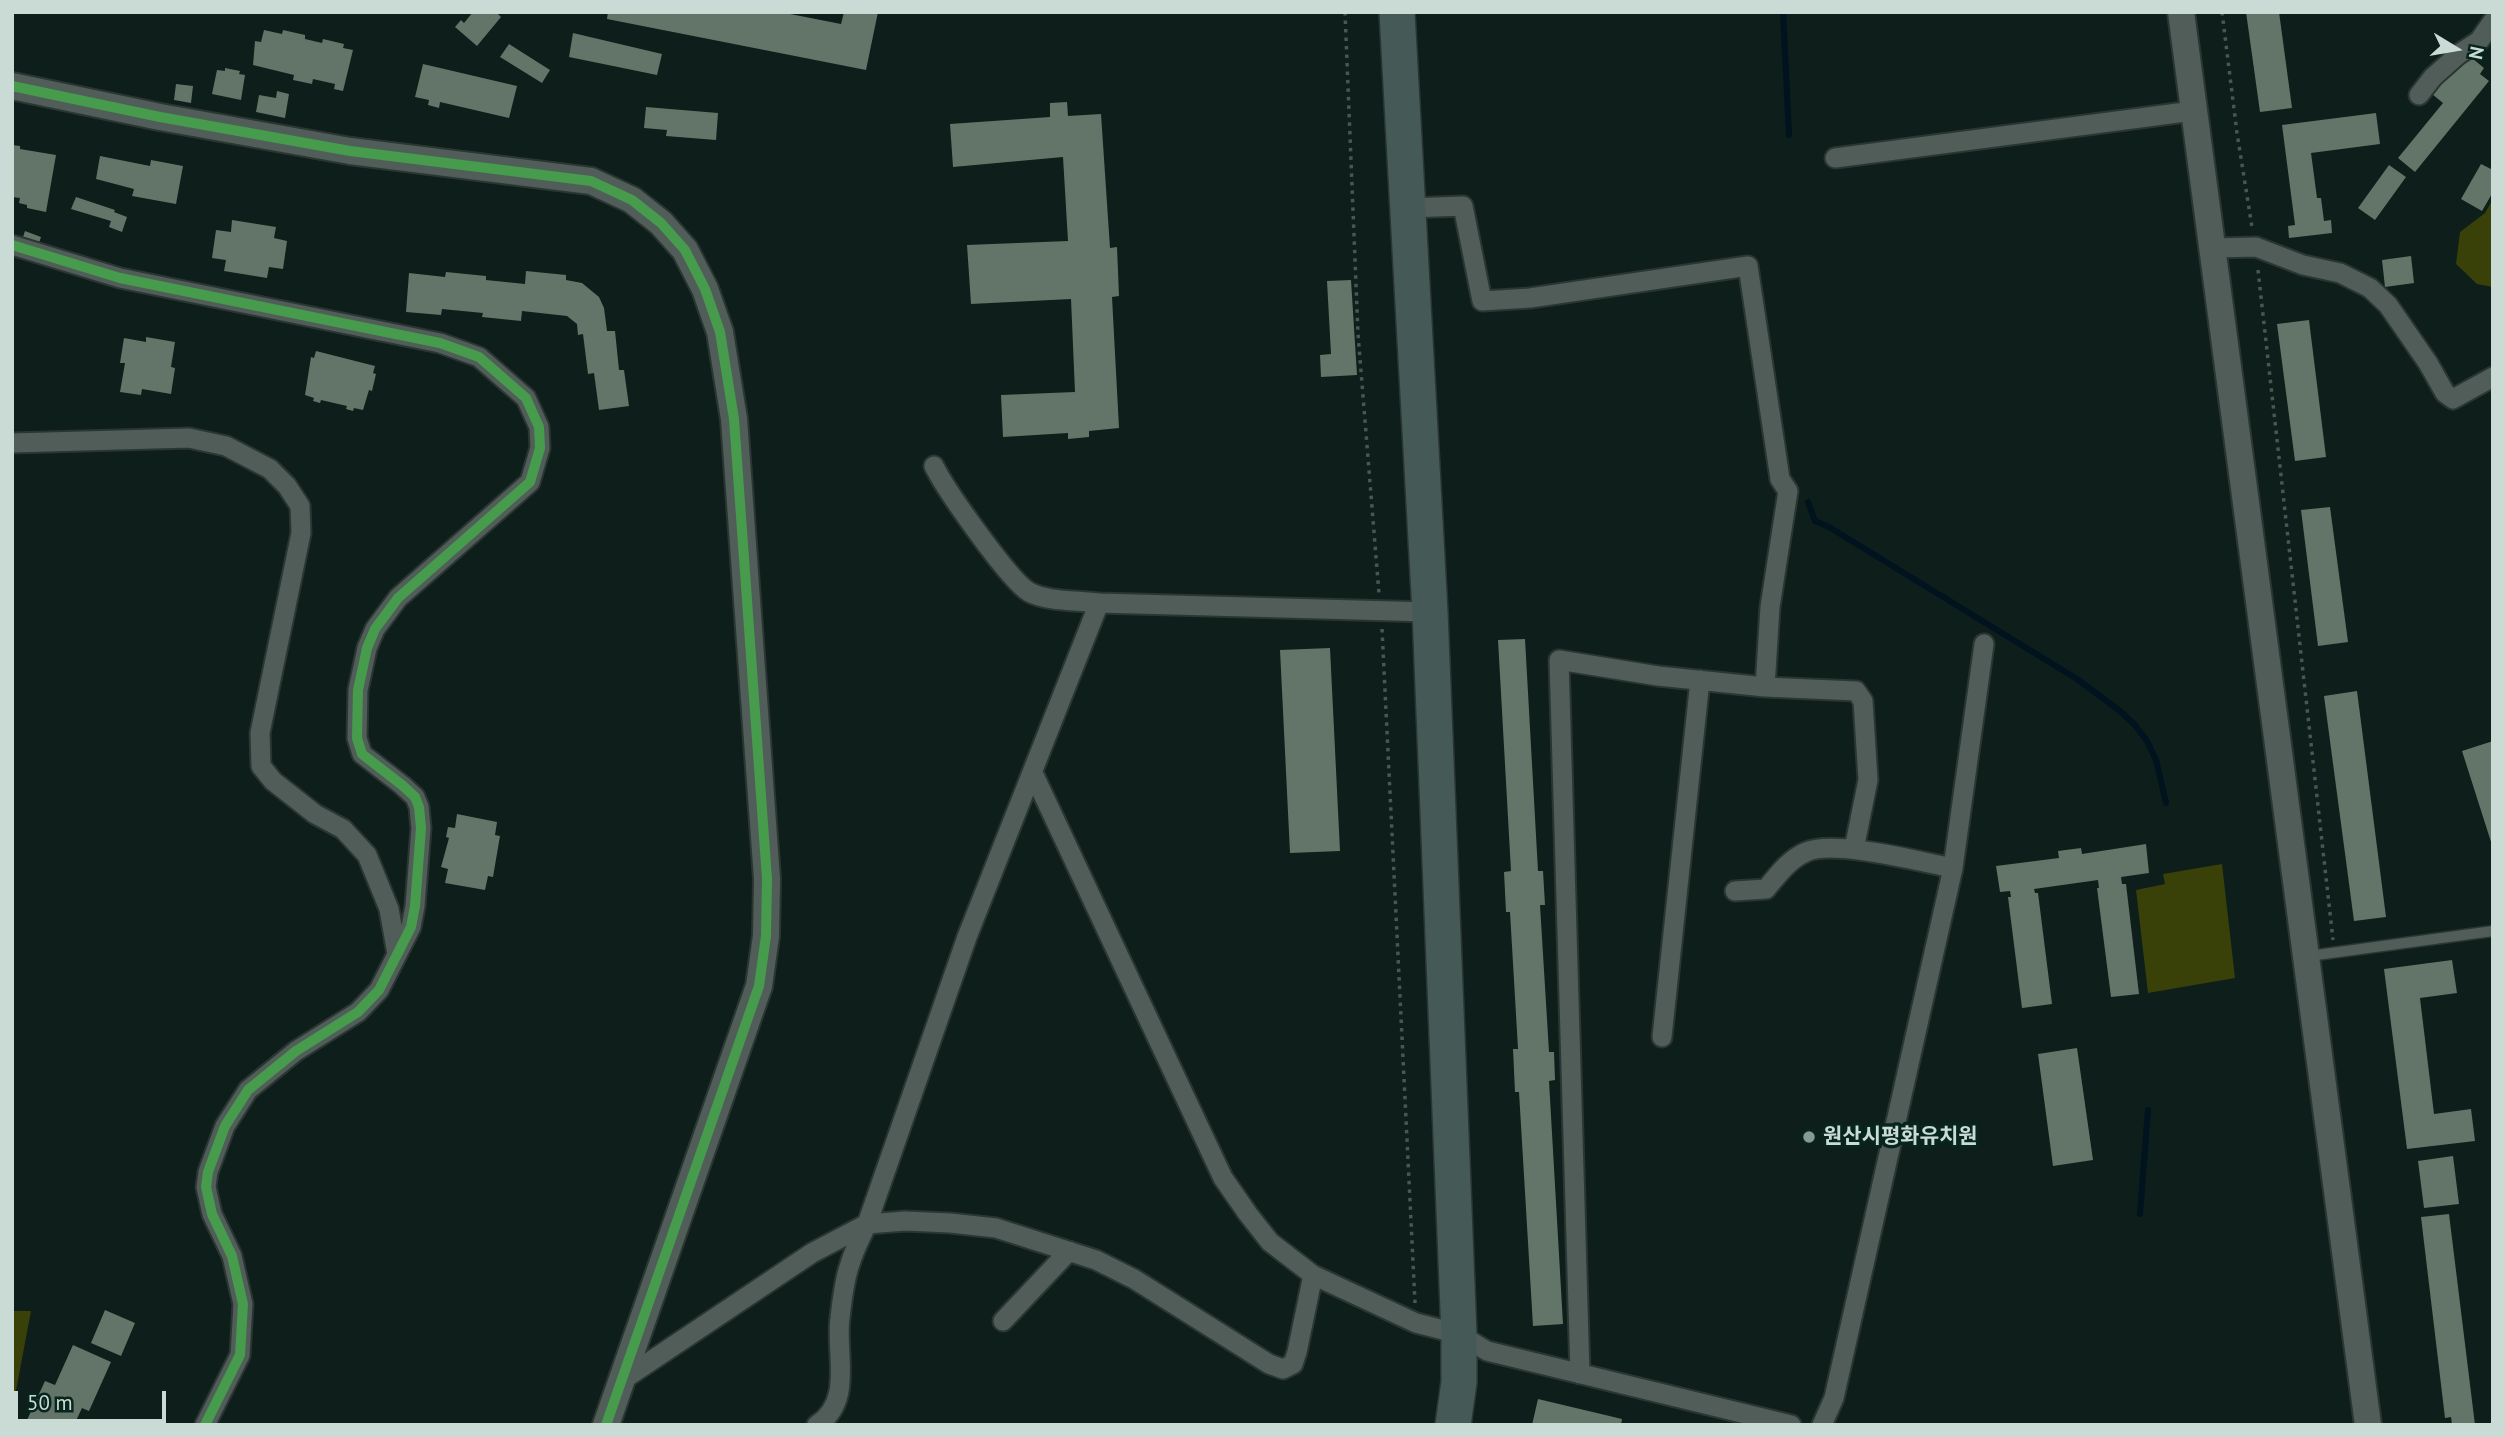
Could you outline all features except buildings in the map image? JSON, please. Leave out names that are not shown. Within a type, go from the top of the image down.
[{"type":"highway","points":[[1397,12],[1430,612],[1459,1334],[1459,1382],[1453,1425]]},
{"type":"street","points":[[2181,12],[2368,1425]]},
{"type":"street","points":[[2419,95],[2433,77],[2479,41],[2493,21]]},
{"type":"street","points":[[12,86],[160,117],[350,151],[591,181],[632,200],[661,223],[685,250],[705,289],[720,332],[734,419],[766,879],[766,936],[759,986],[606,1425]]},
{"type":"street","points":[[1835,158],[2193,111]]},
{"type":"street","points":[[1408,208],[1463,206],[1482,300],[1530,298],[1748,266],[1780,480],[1788,491],[1770,607],[1765,687]]},
{"type":"street","points":[[12,245],[120,278],[440,343],[480,357],[526,398],[539,427],[540,447],[530,482],[398,598],[375,629],[358,690],[357,738],[362,754],[415,797],[419,807],[421,828],[411,927],[379,990],[358,1012],[296,1051],[248,1090],[225,1126],[208,1172],[206,1187],[212,1214],[232,1255],[238,1277],[243,1304],[240,1355],[205,1425]]},
{"type":"street","points":[[2213,248],[2256,247],[2303,265],[2340,273],[2370,288],[2388,304],[2445,393],[2454,399],[2493,377]]},
{"type":"street","points":[[12,443],[189,438],[226,446],[270,469],[287,486],[300,506],[301,533],[260,733],[261,766],[273,781],[315,814],[343,829],[367,855],[389,909],[397,954]]},
{"type":"street","points":[[934,466],[942,483],[973,525],[1018,583],[1030,592],[1047,597],[1099,603],[1430,612]]},
{"type":"street","points":[[817,1425],[825,1420],[837,1402],[841,1383],[839,1321],[849,1265],[867,1224],[967,937],[1099,603]]},
{"type":"street","points":[[1822,1425],[1834,1398],[1952,868],[1984,644]]},
{"type":"street","points":[[1580,1374],[1559,660],[1658,676],[1765,687],[1856,691],[1863,701],[1868,780],[1854,849]]},
{"type":"street","points":[[1662,1037],[1700,680]]},
{"type":"street","points":[[1033,773],[1223,1178],[1270,1242],[1313,1275],[1416,1323],[1459,1334],[1487,1350],[1791,1425]]},
{"type":"street","points":[[1735,891],[1766,889],[1786,864],[1808,850],[1854,849],[1952,868]]},
{"type":"street","points":[[621,1381],[812,1253],[867,1224],[905,1221],[950,1223],[996,1228],[1040,1240],[1096,1260],[1134,1279],[1248,1352],[1283,1369],[1293,1364],[1297,1352],[1313,1275]]},
{"type":"street","points":[[1003,1321],[1069,1251]]},
{"type":"lane","points":[[2305,957],[2493,931]]},
{"type":"path","points":[[1345,12],[1358,334],[1379,594]]},
{"type":"path","points":[[2222,12],[2237,133],[2256,247],[2335,953]]},
{"type":"path","points":[[1381,622],[1416,1323]]},
{"type":"green space","points":[[2493,199],[2493,287],[2477,284],[2456,264],[2460,232],[2485,213]]},
{"type":"green space","points":[[2222,864],[2235,978],[2148,993],[2136,890],[2165,884],[2163,874]]},
{"type":"green space","points":[[12,1311],[31,1311],[12,1412]]},
{"type":"waterway","points":[[1783,12],[1789,135]]},
{"type":"waterway","points":[[1808,502],[1815,521],[2077,679],[2120,711],[2147,741],[2156,760],[2166,803]]},
{"type":"waterway","points":[[2140,1214],[2148,1110]]},
{"type":"cycle path","points":[[12,86],[160,117],[350,151],[591,181],[632,200],[661,223],[685,250],[705,289],[720,332],[734,419],[767,879],[766,936],[759,986],[606,1425]]},
{"type":"cycle path","points":[[12,245],[120,278],[440,343],[479,357],[526,398],[539,427],[540,448],[530,482],[398,598],[375,629],[367,648],[358,690],[357,738],[362,754],[415,797],[419,807],[421,828],[411,927],[379,990],[358,1012],[296,1051],[248,1090],[225,1126],[208,1172],[206,1187],[212,1214],[232,1256],[243,1304],[240,1355],[205,1425]]},
{"type":"place","name":"원산시평화유치원","points":[[1809,1137]]}]
